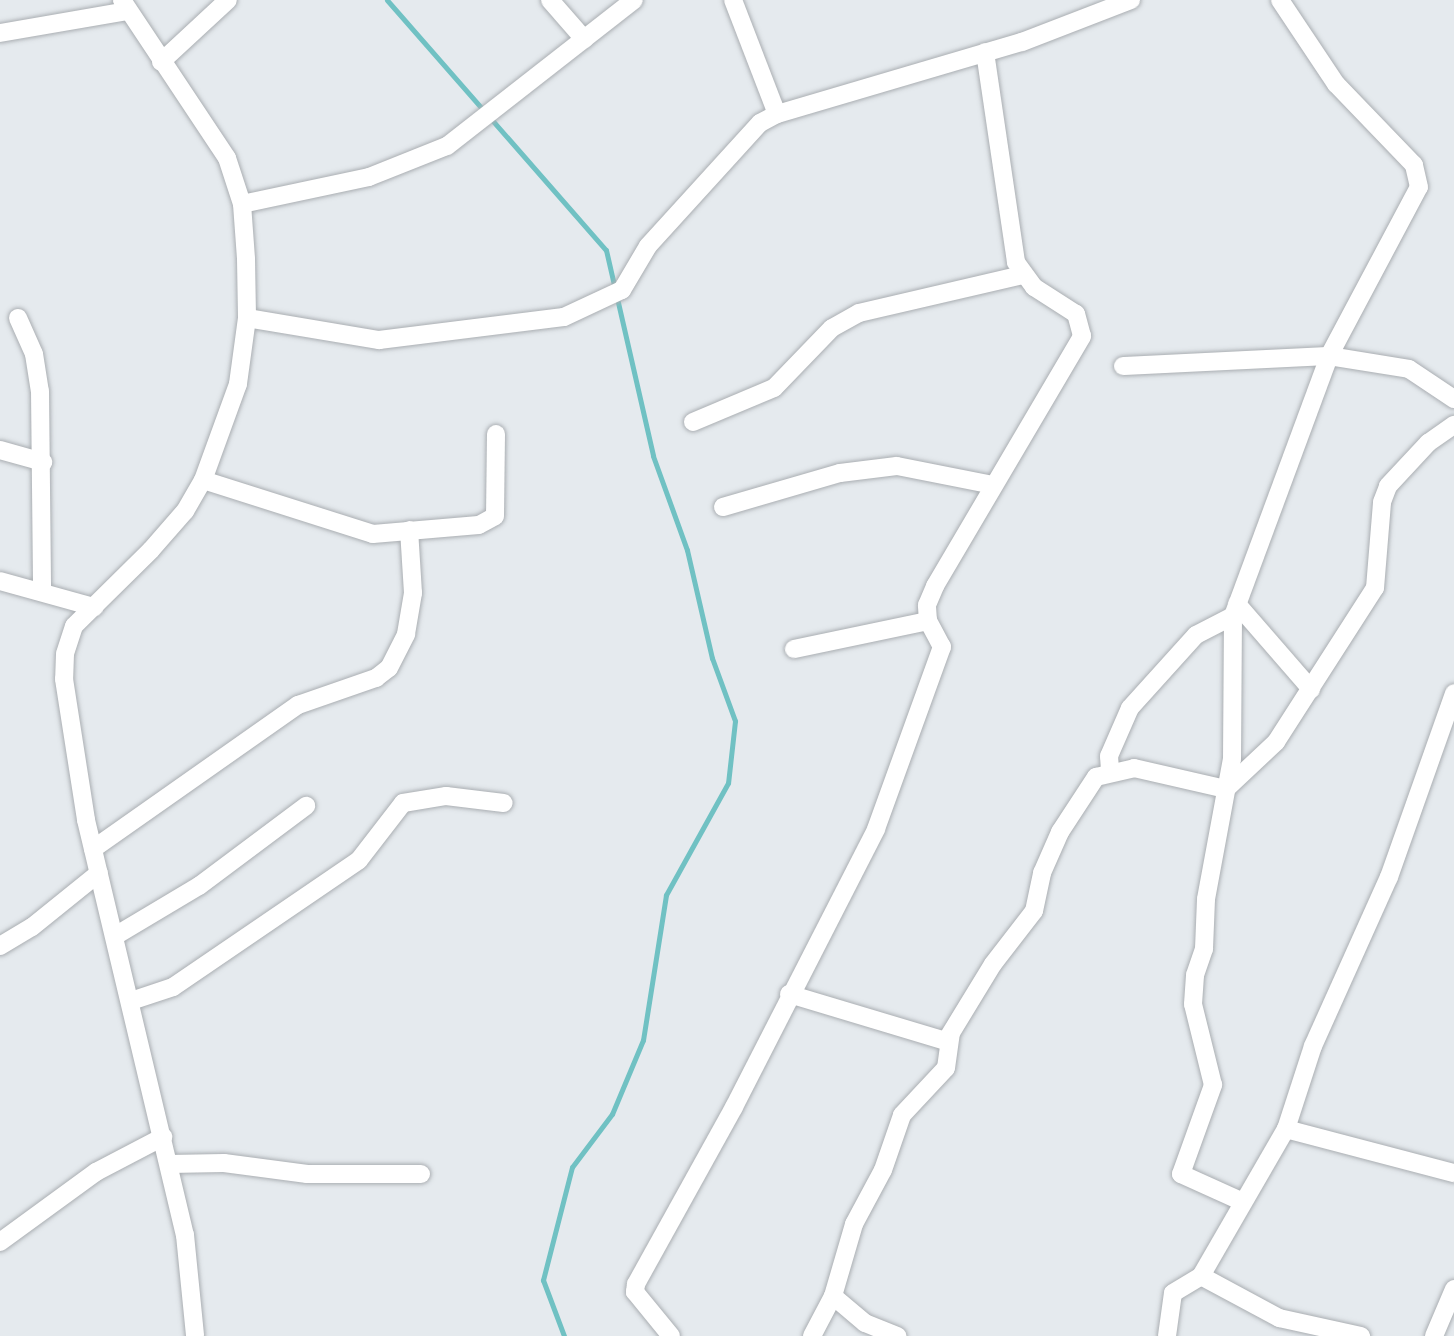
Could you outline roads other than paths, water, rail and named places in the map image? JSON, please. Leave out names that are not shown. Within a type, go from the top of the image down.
[{"type":"street","points":[[161,62],[228,0]]},
{"type":"street","points":[[550,0],[584,39]]},
{"type":"street","points":[[242,204],[369,177],[447,146],[634,0]]},
{"type":"street","points":[[733,0],[777,114]]},
{"type":"street","points":[[248,318],[348,338],[439,336],[564,317],[626,286],[648,246],[749,134],[777,114],[985,52],[1131,0]]},
{"type":"street","points":[[1243,1202],[1181,1174],[1213,1084],[1193,1004],[1232,759],[1235,610],[1329,356],[1419,187],[1418,174],[1336,84],[1280,0]]},
{"type":"street","points":[[0,33],[125,6],[227,158],[242,204],[248,318],[238,384],[202,480],[185,512],[94,607],[67,640],[64,679],[93,849],[185,1235],[195,1336]]},
{"type":"street","points":[[671,1336],[635,1292],[636,1284],[734,1107],[789,994],[876,829],[903,760],[942,647],[928,621],[927,605],[934,586],[1082,336],[1076,314],[1022,275],[1016,262],[985,52]]},
{"type":"street","points":[[693,422],[774,388],[832,328],[859,313],[1022,275]]},
{"type":"street","points":[[18,318],[34,354],[43,462],[38,510],[42,592]]},
{"type":"street","points":[[1123,366],[1329,356],[1409,369],[1454,399]]},
{"type":"street","points":[[1226,789],[1276,742],[1375,588],[1382,502],[1388,486],[1428,443],[1454,425]]},
{"type":"street","points":[[202,480],[373,534],[490,522],[495,516],[496,434]]},
{"type":"street","points":[[0,450],[43,462]]},
{"type":"street","points":[[723,507],[840,473],[897,466],[993,485]]},
{"type":"street","points":[[93,849],[298,705],[376,678],[388,668],[399,655],[410,614],[410,530]]},
{"type":"street","points":[[0,580],[94,607]]},
{"type":"street","points":[[1235,610],[1311,689]]},
{"type":"street","points":[[1110,770],[1109,756],[1130,708],[1196,635],[1235,610]]},
{"type":"street","points":[[794,649],[928,621]]},
{"type":"street","points":[[1167,1336],[1173,1293],[1201,1276],[1286,1129],[1313,1046],[1389,877],[1454,693]]},
{"type":"street","points":[[789,994],[933,1039],[946,1041],[993,964],[1034,911],[1042,873],[1076,804],[1096,777],[1110,770],[1134,768],[1226,789]]},
{"type":"street","points":[[130,1001],[173,987],[359,860],[403,803],[446,796],[504,803]]},
{"type":"street","points":[[115,936],[198,886],[306,806]]},
{"type":"street","points":[[0,946],[32,927],[99,873]]},
{"type":"street","points":[[812,1336],[833,1296],[854,1224],[883,1170],[902,1115],[946,1068],[951,1034]]},
{"type":"street","points":[[1286,1129],[1454,1173]]},
{"type":"street","points":[[0,1242],[96,1172],[163,1137]]},
{"type":"street","points":[[169,1164],[224,1164],[307,1174],[421,1174]]},
{"type":"street","points":[[1201,1276],[1279,1318],[1360,1336]]},
{"type":"street","points":[[1434,1336],[1454,1289]]},
{"type":"street","points":[[833,1296],[865,1323],[898,1336]]},
{"type":"waterway","points":[[387,0],[606,250],[653,456],[687,550],[712,658],[735,721],[728,783],[666,895],[643,1040],[612,1114],[572,1167],[543,1280],[564,1336]]}]
